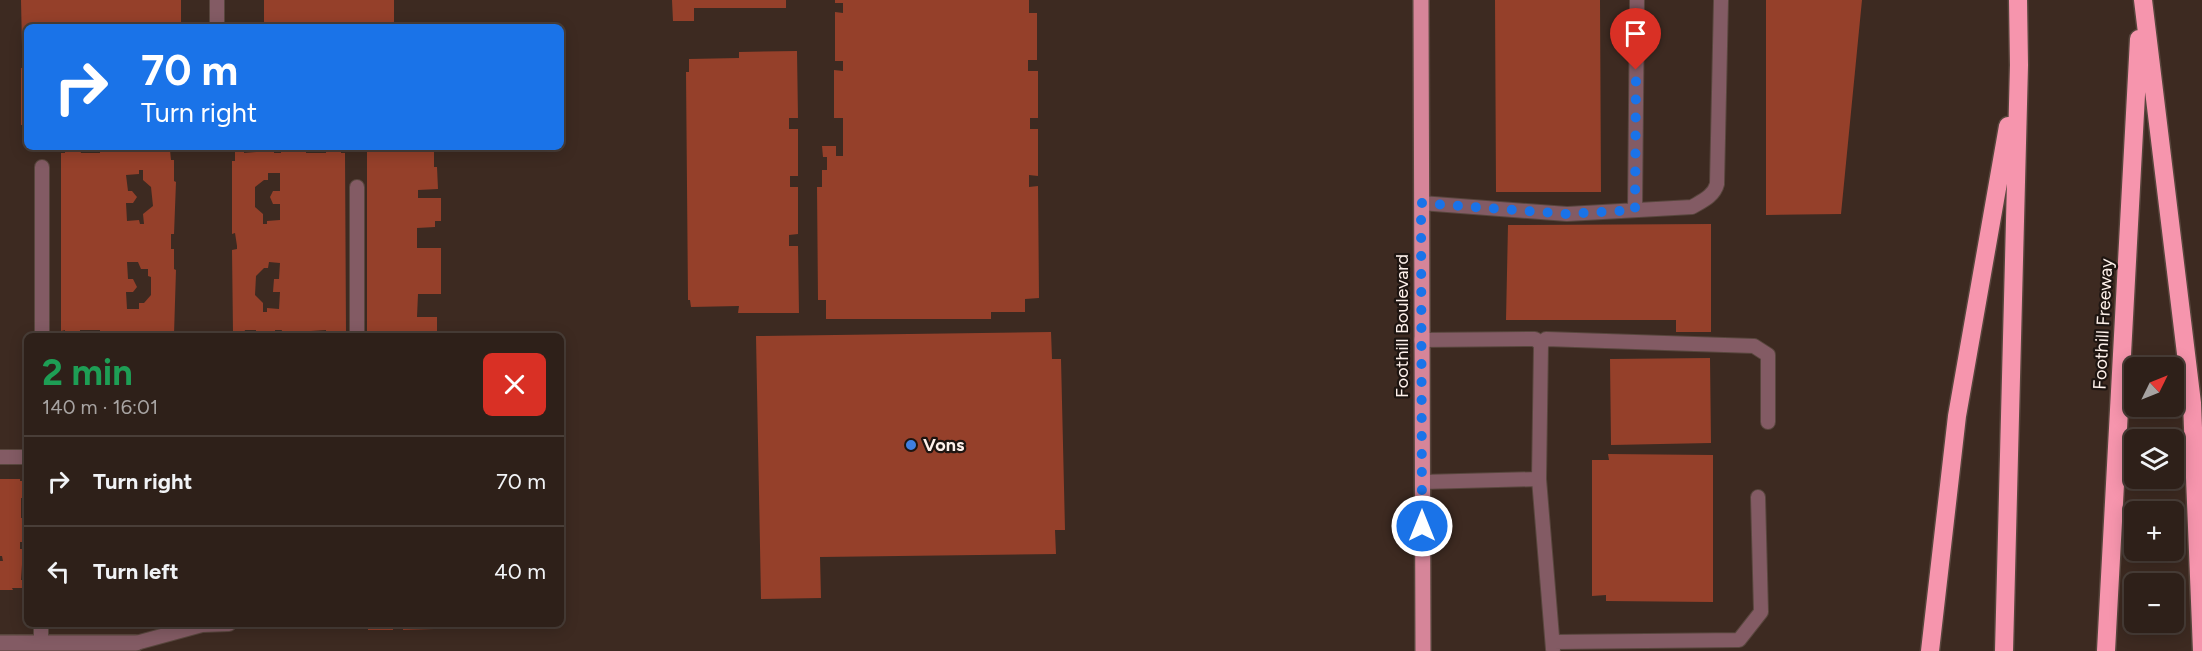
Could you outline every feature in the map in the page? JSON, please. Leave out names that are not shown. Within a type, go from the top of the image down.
[{"type":"highway","points":[[2004,651],[2019,65],[2018,0]]},
{"type":"highway","points":[[2142,0],[2192,403],[2202,651]]},
{"type":"highway","name":"Foothill Freeway","points":[[2106,651],[2142,0]]},
{"type":"highway","points":[[1930,651],[1957,416],[2019,65]]},
{"type":"main road","name":"Foothill Boulevard","points":[[1421,0],[1423,651]]},
{"type":"street","points":[[0,643],[143,647]]},
{"type":"lane","points":[[217,0],[217,24]]},
{"type":"lane","points":[[1635,210],[1637,0]]},
{"type":"lane","points":[[1421,203],[1567,214],[1692,207],[1716,190],[1721,0]]},
{"type":"lane","points":[[42,167],[42,333]]},
{"type":"lane","points":[[357,187],[357,333]]},
{"type":"lane","points":[[1421,340],[1535,339],[1541,344]]},
{"type":"lane","points":[[1758,497],[1761,612],[1739,640],[1553,646],[1539,479],[1541,344],[1546,339],[1754,346],[1768,355],[1768,422]]},
{"type":"lane","points":[[0,457],[24,457]]},
{"type":"lane","points":[[1422,482],[1539,479]]},
{"type":"lane","points":[[41,627],[41,643]]},
{"type":"lane","points":[[143,647],[197,627]]},
{"type":"building","points":[[21,0],[181,0],[181,24],[24,24],[24,47],[22,47]]},
{"type":"building","points":[[264,0],[394,0],[394,24],[264,24]]},
{"type":"building","points":[[672,0],[786,0],[786,8],[694,8],[694,21],[673,21]]},
{"type":"building","points":[[835,0],[1029,0],[1029,13],[1037,13],[1037,60],[1028,60],[1028,71],[1038,71],[1038,118],[1030,118],[1030,129],[1038,129],[1038,176],[1029,175],[1029,187],[1038,186],[1039,298],[1025,299],[1025,312],[991,312],[991,319],[826,319],[826,300],[818,300],[817,187],[822,187],[822,170],[827,170],[827,157],[823,157],[822,146],[836,146],[836,156],[843,156],[843,118],[834,118],[834,70],[843,71],[843,61],[835,61],[835,12],[843,13],[843,3],[835,3]]},
{"type":"building","points":[[1495,0],[1600,0],[1601,192],[1496,192]]},
{"type":"building","points":[[1766,0],[1862,0],[1841,214],[1766,215]]},
{"type":"building","points":[[797,51],[798,118],[789,118],[789,129],[798,129],[798,176],[790,176],[790,187],[798,187],[798,234],[789,235],[789,246],[798,246],[799,313],[738,313],[739,306],[691,307],[690,300],[688,300],[686,72],[689,72],[689,59],[739,58],[739,52]]},
{"type":"building","points":[[21,68],[24,68],[24,125],[21,125]]},
{"type":"building","points":[[65,150],[100,153],[100,150],[132,152],[132,150],[151,150],[150,152],[170,150],[171,160],[174,160],[174,181],[176,182],[174,234],[171,234],[171,249],[174,249],[174,269],[176,270],[174,333],[100,333],[100,330],[80,330],[80,333],[65,333],[65,330],[61,331],[61,153],[65,153]],"holes":[[[139,170],[143,170],[143,180],[151,187],[153,206],[143,214],[144,224],[140,224],[139,220],[127,221],[126,203],[133,203],[137,197],[132,191],[128,191],[126,175],[139,174]],[[127,262],[138,262],[141,269],[148,269],[148,276],[151,277],[151,295],[144,303],[139,303],[139,309],[127,309],[126,292],[133,292],[137,287],[133,279],[128,279]]]},
{"type":"building","points":[[235,150],[244,150],[244,153],[274,150],[274,153],[281,153],[281,150],[326,153],[326,150],[341,150],[341,153],[345,153],[346,331],[342,333],[326,333],[326,330],[281,333],[282,330],[275,330],[275,333],[256,333],[256,330],[245,330],[244,333],[233,333],[232,250],[237,249],[237,246],[235,233],[232,234],[232,161],[235,161]],"holes":[[[268,173],[280,173],[280,191],[273,191],[270,197],[273,204],[280,204],[280,220],[267,221],[267,224],[263,224],[263,214],[255,207],[255,187],[264,180],[268,180]],[[269,262],[280,263],[279,279],[274,279],[273,292],[280,292],[279,309],[267,308],[267,312],[263,312],[263,303],[255,295],[256,276],[264,268],[268,268]]]},
{"type":"building","points":[[367,150],[434,150],[438,189],[418,190],[418,198],[441,198],[441,221],[435,221],[435,227],[417,228],[417,248],[441,248],[441,294],[418,294],[417,317],[437,317],[437,333],[367,333]]},
{"type":"building","points":[[1711,224],[1711,332],[1676,332],[1676,320],[1506,320],[1508,225]]},
{"type":"building","name":"Vons","points":[[1051,332],[1052,359],[1061,359],[1065,530],[1055,530],[1056,554],[820,557],[821,598],[761,599],[756,336]]},
{"type":"building","points":[[1710,358],[1711,443],[1611,445],[1610,359]]},
{"type":"building","points":[[1608,454],[1713,455],[1713,602],[1606,601],[1606,595],[1592,596],[1592,460],[1609,460]]},
{"type":"building","points":[[0,479],[24,481],[21,518],[23,518],[24,542],[20,542],[20,549],[23,549],[21,580],[24,580],[24,588],[12,588],[13,590],[0,590],[0,561],[3,561],[0,556]]},
{"type":"building","points":[[368,627],[393,627],[393,630],[368,630]]},
{"type":"building","points":[[403,627],[434,627],[434,629],[403,630]]},
{"type":"place","name":"Vons","points":[[911,445]]},
{"type":"route","points":[[1422,526],[1421,203],[1567,214],[1635,210],[1636,70]]}]
